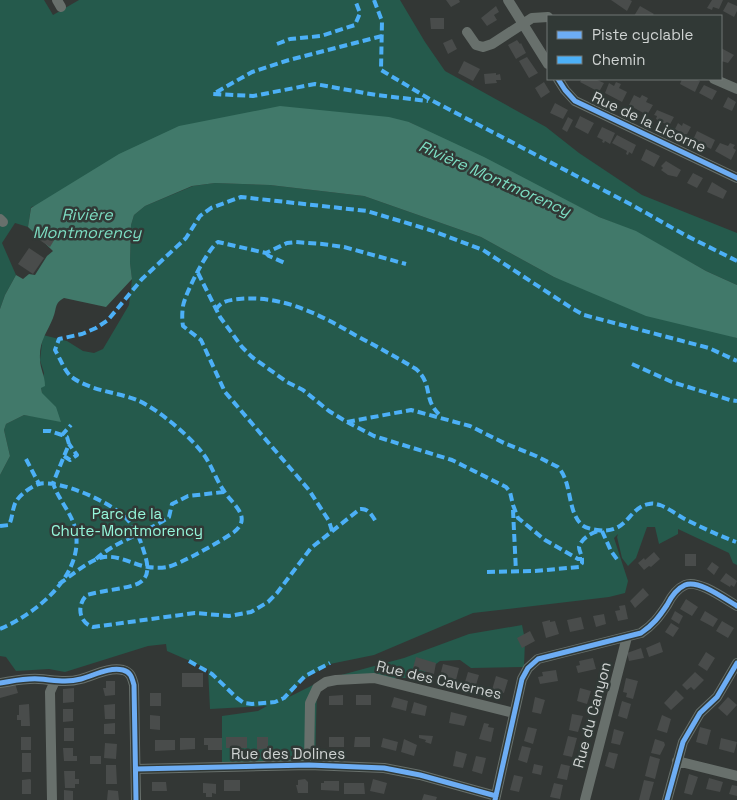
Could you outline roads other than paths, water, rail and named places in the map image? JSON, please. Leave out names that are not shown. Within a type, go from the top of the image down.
[{"type":"street","points":[[508,0],[547,62]]},
{"type":"street","points":[[467,32],[476,45],[483,47],[492,44],[532,18],[547,16]]},
{"type":"street","name":"Rue de la Licorne","points":[[559,80],[564,90],[575,101],[737,178]]},
{"type":"street","points":[[717,80],[736,87]]},
{"type":"street","points":[[495,798],[522,679],[528,668],[538,659],[641,633],[658,619],[673,595],[687,584],[694,584],[714,592],[737,606]]},
{"type":"street","name":"Rue du Canyon","points":[[585,800],[627,638]]},
{"type":"street","points":[[667,800],[683,742],[700,713],[717,697],[737,663]]},
{"type":"street","points":[[0,683],[33,679],[65,682],[82,679],[108,670],[127,672],[131,675],[134,685],[136,800]]},
{"type":"street","name":"Rue des Cavernes","points":[[309,765],[310,703],[317,688],[326,682],[374,678],[514,713]]},
{"type":"street","points":[[52,800],[50,692],[54,681]]},
{"type":"street","points":[[677,761],[737,776]]},
{"type":"street","name":"Rue des Dolines","points":[[136,769],[309,765],[384,768],[420,775],[495,798]]},
{"type":"water","name":"Rivière Montmorency","points":[[280,106],[389,117],[409,122],[484,157],[599,217],[636,231],[706,271],[737,285],[737,338],[646,316],[554,277],[481,237],[364,196],[270,185],[215,183],[192,186],[145,206],[134,215],[131,225],[130,263],[132,279],[106,307],[64,298],[56,306],[53,318],[42,342],[40,359],[45,386],[41,388],[42,393],[56,407],[61,422],[24,415],[6,424],[4,430],[10,456],[0,475],[0,309],[16,275],[23,279],[29,274],[35,275],[47,256],[53,251],[28,227],[31,208],[119,154],[179,126]]},
{"type":"park label","name":"Parc de la Chute-Montmorency","points":[[127,522]]}]
